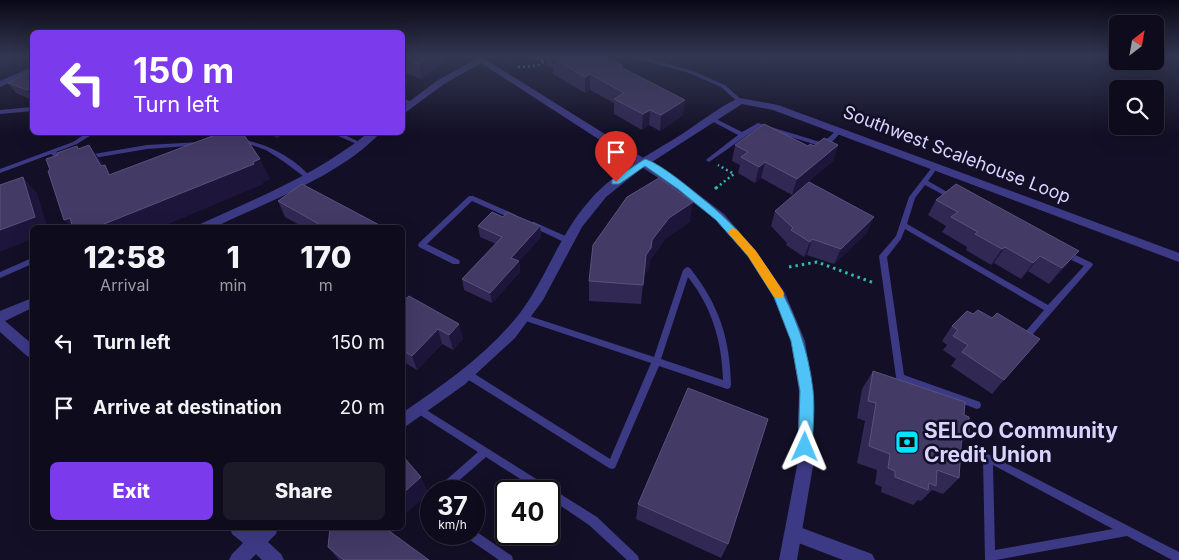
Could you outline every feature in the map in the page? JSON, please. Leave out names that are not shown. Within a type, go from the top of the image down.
[{"type":"street","points":[[405,110],[442,82]]},
{"type":"street","points":[[516,82],[645,162],[681,186],[720,217],[752,254],[780,296],[798,341],[806,391],[805,466],[788,560]]},
{"type":"street","points":[[405,420],[468,374],[508,337],[537,298],[569,240],[594,203],[616,182],[740,101]]},
{"type":"street","name":"Southwest Scalehouse Loop","points":[[740,101],[775,107],[1179,258]]},
{"type":"street","points":[[208,225],[309,178],[328,167],[372,135]]},
{"type":"street","points":[[0,317],[30,304]]},
{"type":"street","points":[[0,324],[30,350]]},
{"type":"street","points":[[241,530],[275,560]]},
{"type":"street","points":[[238,560],[268,530]]},
{"type":"street","points":[[794,533],[866,560]]},
{"type":"lane","points":[[714,82],[722,86],[740,101]]},
{"type":"lane","points":[[405,101],[413,104]]},
{"type":"lane","points":[[0,112],[30,109]]},
{"type":"lane","points":[[712,119],[742,135]]},
{"type":"lane","points":[[709,160],[758,125],[820,144],[832,139],[839,131]]},
{"type":"lane","points":[[0,171],[76,143],[88,135]]},
{"type":"lane","points":[[339,135],[361,144]]},
{"type":"lane","points":[[232,142],[242,141],[257,144],[280,156],[309,178]]},
{"type":"lane","points":[[80,158],[147,147],[204,144]]},
{"type":"lane","points":[[52,152],[60,158],[69,160]]},
{"type":"lane","points":[[935,167],[912,197],[899,237],[883,256],[900,377],[977,405]]},
{"type":"lane","points":[[924,182],[958,200]]},
{"type":"lane","points":[[456,262],[422,245],[471,198],[569,240]]},
{"type":"lane","points":[[903,225],[1050,309]]},
{"type":"lane","points":[[1019,344],[1089,265],[1054,248]]},
{"type":"lane","points":[[0,275],[30,262]]},
{"type":"lane","points":[[468,374],[612,465],[656,362],[687,270],[702,288],[719,324],[726,351],[727,385],[656,362],[523,317]]},
{"type":"lane","points":[[420,410],[529,480]]},
{"type":"lane","points":[[453,480],[485,452]]},
{"type":"lane","points":[[1128,531],[990,558],[988,458],[1128,531],[1179,558]]},
{"type":"lane","points":[[560,499],[593,520],[634,560]]},
{"type":"lane","points":[[485,544],[508,560]]},
{"type":"path","points":[[709,160],[734,174],[715,189]]},
{"type":"path","points":[[789,267],[817,262],[887,288]]},
{"type":"building","points":[[30,82],[30,88],[27,90],[8,83]]},
{"type":"building","points":[[605,82],[650,82],[685,100],[661,115],[650,110],[643,114],[614,99],[624,93]]},
{"type":"building","points":[[764,124],[808,146],[810,144],[814,146],[824,138],[838,145],[797,179],[765,162],[759,167],[741,157],[748,152],[735,145]]},
{"type":"building","points":[[215,135],[244,135],[260,159],[253,162],[254,164],[102,225],[72,225],[70,218],[64,220],[46,159],[77,146],[78,149],[89,145],[101,166],[105,165],[109,175]]},
{"type":"building","points":[[23,177],[35,217],[0,230],[0,185]]},
{"type":"building","points":[[659,178],[693,202],[669,218],[652,240],[651,248],[646,255],[643,285],[589,281],[593,245],[627,197]]},
{"type":"building","points":[[809,182],[874,217],[841,249],[812,239],[810,242],[791,230],[793,228],[775,211]]},
{"type":"building","points":[[302,184],[379,225],[321,225],[278,201]]},
{"type":"building","points":[[956,184],[1079,251],[1062,268],[1040,256],[1033,263],[1005,247],[1002,249],[975,234],[978,232],[951,217],[958,212],[936,200]]},
{"type":"building","points":[[492,212],[503,217],[507,212],[540,226],[511,258],[519,261],[490,293],[462,279],[502,237],[478,226]]},
{"type":"building","points":[[409,296],[459,324],[449,335],[438,329],[412,356],[405,352],[405,299]]},
{"type":"building","points":[[978,310],[992,318],[997,313],[1040,339],[1004,380],[962,352],[968,345],[953,336],[958,330],[952,326],[967,311],[973,314]]},
{"type":"building","name":"SELCO Community Credit Union","points":[[873,371],[965,402],[964,415],[969,417],[969,435],[962,433],[959,478],[937,470],[936,486],[929,483],[928,490],[895,477],[895,471],[888,468],[890,454],[869,446],[876,403],[868,401]]},
{"type":"building","points":[[688,388],[768,419],[728,544],[638,504]]},
{"type":"building","points":[[405,458],[421,477],[405,491]]},
{"type":"building","points":[[330,530],[388,530],[429,560],[344,560],[328,547]]},
{"type":"slow traffic","points":[[733,232],[752,254],[778,294]]},
{"type":"place","name":"SELCO Community Credit Union","points":[[907,442]]},
{"type":"route","points":[[616,182],[645,162],[681,186],[720,217],[752,254],[780,296],[798,341],[806,391],[805,447]]}]
